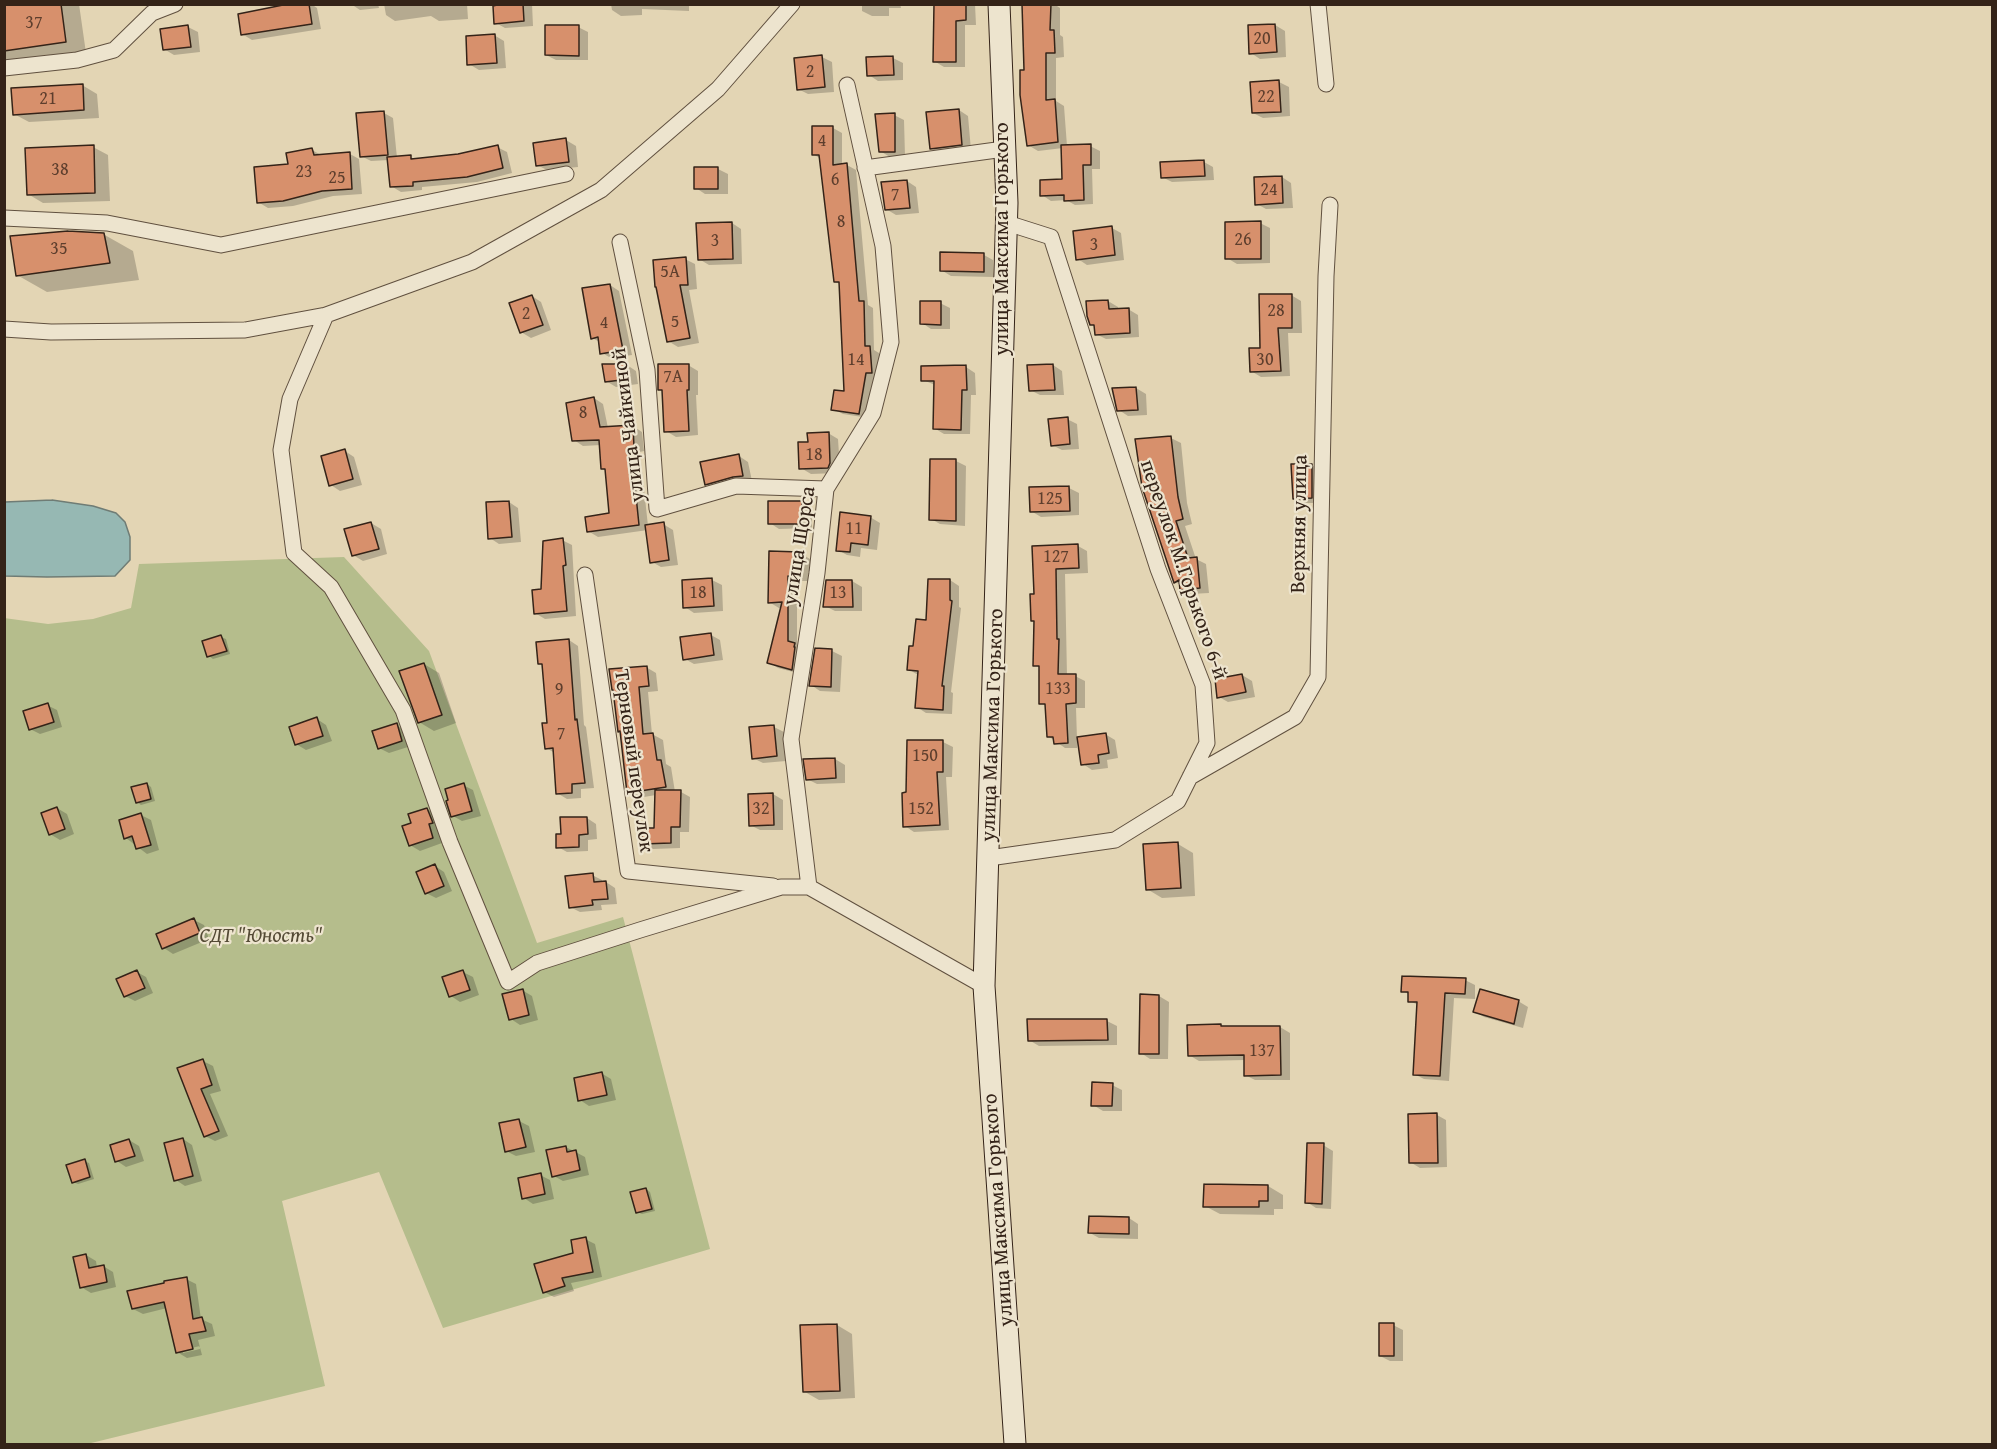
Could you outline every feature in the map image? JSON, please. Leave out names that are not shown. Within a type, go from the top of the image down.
[{"type":"street","points":[[4,68],[77,60],[114,50],[152,13],[175,4]]},
{"type":"street","points":[[4,329],[51,332],[245,330],[326,315],[472,262],[602,189],[718,89],[792,4]]},
{"type":"street","name":"улица Максима Горького","points":[[999,4],[1007,223],[984,986],[1015,1444]]},
{"type":"street","points":[[1318,4],[1326,84]]},
{"type":"street","name":"улица Щорса","points":[[809,887],[791,739],[817,573],[826,489],[873,413],[891,342],[883,246],[847,85]]},
{"type":"street","points":[[865,168],[1004,149]]},
{"type":"street","points":[[4,218],[107,223],[221,244],[566,174]]},
{"type":"street","name":"Верхняя улица","points":[[1190,777],[1295,717],[1318,677],[1326,276],[1330,205]]},
{"type":"street","name":"переулок М.Горького 6-й","points":[[989,858],[1115,840],[1178,801],[1207,743],[1203,686],[1158,569],[1051,237],[1007,223]]},
{"type":"street","name":"улица Чайкиной","points":[[620,242],[647,370],[657,509],[736,486],[826,489]]},
{"type":"street","points":[[326,315],[290,399],[281,450],[294,552],[331,587],[403,710],[450,842],[508,982],[537,963],[781,887],[809,887],[984,986]]},
{"type":"street","name":"Терновый переулок","points":[[585,575],[628,871],[781,887]]},
{"type":"green space","name":"СДТ \"Юность\"","points":[[344,557],[429,651],[537,943],[623,917],[710,1249],[443,1328],[379,1172],[282,1201],[325,1386],[87,1444],[5,1444],[4,618],[48,624],[93,619],[131,608],[139,564]]},
{"type":"water","points":[[52,500],[93,506],[116,513],[125,522],[130,537],[130,560],[115,576],[5,576],[5,502]]},
{"type":"building","points":[[4,4],[61,4],[66,42],[4,51]]},
{"type":"building","points":[[288,4],[309,4],[312,24],[241,35],[238,14]]},
{"type":"building","points":[[523,4],[524,21],[494,24],[493,6]]},
{"type":"building","points":[[934,4],[966,4],[966,20],[956,21],[956,62],[933,62]]},
{"type":"building","points":[[1022,4],[1051,4],[1050,30],[1054,30],[1055,53],[1046,53],[1046,100],[1055,99],[1058,142],[1027,146],[1020,95],[1020,70],[1024,70]]},
{"type":"building","points":[[1275,24],[1277,52],[1249,54],[1248,25]]},
{"type":"building","points":[[188,25],[191,47],[163,50],[160,29]]},
{"type":"building","points":[[545,25],[579,25],[579,56],[545,55]]},
{"type":"building","points":[[495,34],[497,63],[467,65],[466,36]]},
{"type":"building","points":[[822,55],[825,87],[797,90],[794,58]]},
{"type":"building","points":[[893,56],[894,75],[867,76],[866,57]]},
{"type":"building","points":[[1279,80],[1281,112],[1252,113],[1250,82]]},
{"type":"building","points":[[83,84],[84,110],[13,115],[11,88]]},
{"type":"building","points":[[959,109],[962,145],[930,149],[926,112]]},
{"type":"building","points":[[384,111],[388,155],[360,157],[356,113]]},
{"type":"building","points":[[895,113],[895,152],[879,152],[875,114]]},
{"type":"building","points":[[812,126],[833,126],[833,165],[847,163],[859,301],[864,301],[865,346],[870,346],[872,373],[866,373],[859,414],[831,410],[834,390],[844,391],[839,282],[834,282],[819,155],[812,155]]},
{"type":"building","points":[[566,138],[569,162],[536,166],[533,143]]},
{"type":"building","points":[[1091,144],[1091,165],[1083,165],[1084,200],[1064,201],[1064,195],[1040,196],[1040,180],[1062,179],[1061,145]]},
{"type":"building","points":[[94,145],[95,193],[27,195],[25,148]]},
{"type":"building","points":[[498,145],[503,168],[467,177],[413,182],[413,186],[390,187],[387,157],[411,155],[411,159],[458,154]]},
{"type":"building","points":[[312,148],[314,155],[350,152],[352,189],[322,191],[283,201],[257,203],[254,167],[288,164],[286,153]]},
{"type":"building","points":[[1204,160],[1205,176],[1161,178],[1160,162]]},
{"type":"building","points":[[694,167],[718,167],[718,189],[694,189]]},
{"type":"building","points":[[1282,176],[1283,203],[1255,205],[1254,177]]},
{"type":"building","points":[[907,180],[910,208],[885,210],[881,182]]},
{"type":"building","points":[[1261,221],[1261,259],[1225,259],[1225,222]]},
{"type":"building","points":[[732,222],[733,259],[698,260],[696,223]]},
{"type":"building","points":[[1112,226],[1115,255],[1076,260],[1073,231]]},
{"type":"building","points":[[68,231],[104,233],[110,263],[16,276],[10,236]]},
{"type":"building","points":[[940,252],[984,253],[984,272],[940,271]]},
{"type":"building","points":[[686,257],[688,285],[680,285],[690,338],[667,342],[655,287],[653,260]]},
{"type":"building","points":[[610,284],[623,350],[600,354],[598,337],[591,339],[582,288]]},
{"type":"building","points":[[1259,294],[1292,294],[1292,328],[1278,328],[1281,371],[1250,372],[1249,348],[1260,348]]},
{"type":"building","points":[[532,295],[543,325],[520,333],[509,303]]},
{"type":"building","points":[[1108,300],[1109,309],[1129,308],[1130,333],[1095,335],[1094,325],[1090,325],[1087,316],[1086,301]]},
{"type":"building","points":[[920,301],[941,301],[941,325],[920,324]]},
{"type":"building","points":[[602,364],[627,364],[629,379],[605,382]]},
{"type":"building","points":[[658,364],[689,364],[689,390],[687,390],[689,431],[664,432],[662,390],[658,390]]},
{"type":"building","points":[[1053,364],[1055,390],[1029,391],[1027,365]]},
{"type":"building","points":[[966,365],[967,390],[962,390],[961,430],[933,429],[934,381],[921,381],[921,366]]},
{"type":"building","points":[[1136,387],[1138,410],[1117,411],[1112,388]]},
{"type":"building","points":[[594,397],[600,427],[633,425],[634,447],[631,447],[639,525],[587,532],[585,517],[609,513],[605,469],[601,469],[599,440],[572,441],[566,403]]},
{"type":"building","points":[[1068,417],[1070,444],[1051,446],[1048,419]]},
{"type":"building","points":[[829,432],[830,463],[828,468],[799,469],[798,442],[808,442],[807,433]]},
{"type":"building","points":[[1171,436],[1178,497],[1183,519],[1176,521],[1188,558],[1197,557],[1200,588],[1180,590],[1179,580],[1174,583],[1142,487],[1135,439]]},
{"type":"building","points":[[345,449],[353,479],[329,486],[321,456]]},
{"type":"building","points":[[739,454],[743,476],[705,485],[700,462]]},
{"type":"building","points":[[930,459],[956,459],[956,521],[929,520]]},
{"type":"building","points":[[1291,464],[1312,464],[1312,498],[1293,499]]},
{"type":"building","points":[[1069,486],[1070,511],[1030,512],[1029,487]]},
{"type":"building","points":[[509,501],[512,537],[488,539],[486,502]]},
{"type":"building","points":[[768,501],[802,501],[802,524],[768,524]]},
{"type":"building","points":[[840,512],[871,516],[868,545],[851,543],[850,552],[836,551]]},
{"type":"building","points":[[371,522],[379,549],[352,556],[344,529]]},
{"type":"building","points":[[664,522],[669,560],[650,563],[645,525]]},
{"type":"building","points":[[563,538],[567,611],[534,614],[532,590],[541,589],[543,541]]},
{"type":"building","points":[[1078,544],[1079,568],[1056,569],[1058,674],[1076,674],[1076,703],[1066,704],[1068,743],[1054,744],[1053,737],[1047,737],[1045,704],[1039,704],[1039,666],[1033,666],[1034,621],[1031,621],[1030,594],[1034,594],[1032,546]]},
{"type":"building","points":[[769,551],[800,552],[800,577],[788,576],[788,641],[795,643],[792,670],[767,663],[782,602],[768,603]]},
{"type":"building","points":[[712,578],[714,606],[683,608],[682,580]]},
{"type":"building","points":[[928,579],[950,579],[950,600],[952,601],[942,686],[944,686],[943,710],[915,708],[918,671],[907,670],[909,646],[913,646],[916,619],[926,620]]},
{"type":"building","points":[[826,580],[852,580],[853,607],[823,607]]},
{"type":"building","points":[[711,633],[714,655],[683,660],[680,637]]},
{"type":"building","points":[[221,635],[227,651],[207,657],[202,641]]},
{"type":"building","points":[[569,639],[575,720],[577,719],[585,783],[572,784],[572,793],[556,794],[553,748],[545,749],[542,723],[547,723],[542,664],[538,664],[536,642]]},
{"type":"building","points":[[815,648],[832,649],[831,687],[809,686]]},
{"type":"building","points":[[424,663],[442,715],[418,723],[399,671]]},
{"type":"building","points":[[647,666],[649,686],[639,687],[643,734],[653,733],[657,760],[661,760],[666,787],[627,793],[620,731],[618,732],[609,669]]},
{"type":"building","points":[[1242,674],[1246,692],[1217,698],[1215,679]]},
{"type":"building","points":[[48,703],[54,722],[29,730],[23,711]]},
{"type":"building","points":[[317,717],[323,736],[295,745],[289,727]]},
{"type":"building","points":[[397,723],[402,741],[378,749],[372,731]]},
{"type":"building","points":[[774,725],[777,756],[752,759],[749,727]]},
{"type":"building","points":[[1106,733],[1109,753],[1098,755],[1099,763],[1081,765],[1077,737]]},
{"type":"building","points":[[907,740],[943,740],[943,772],[937,772],[940,825],[903,827],[902,793],[906,792]]},
{"type":"building","points":[[835,758],[836,778],[806,780],[803,759]]},
{"type":"building","points":[[147,783],[151,799],[136,803],[131,787]]},
{"type":"building","points":[[464,783],[472,811],[451,817],[445,789]]},
{"type":"building","points":[[655,790],[681,790],[680,827],[671,827],[671,843],[642,844],[642,828],[654,828]]},
{"type":"building","points":[[773,793],[774,825],[749,826],[748,794]]},
{"type":"building","points":[[57,807],[65,829],[49,835],[41,813]]},
{"type":"building","points":[[427,808],[433,823],[429,824],[433,838],[409,846],[402,826],[411,823],[408,814]]},
{"type":"building","points":[[141,813],[151,845],[136,849],[132,836],[124,839],[119,820]]},
{"type":"building","points":[[560,817],[587,817],[588,834],[579,835],[579,847],[556,848],[556,834],[561,834]]},
{"type":"building","points":[[1178,842],[1181,888],[1146,890],[1143,844]]},
{"type":"building","points":[[435,864],[444,886],[425,894],[416,872]]},
{"type":"building","points":[[593,873],[594,882],[606,881],[608,899],[592,900],[593,905],[569,908],[565,876]]},
{"type":"building","points":[[194,918],[200,933],[162,949],[156,934]]},
{"type":"building","points":[[137,970],[145,988],[124,997],[116,979]]},
{"type":"building","points":[[463,970],[470,990],[449,997],[442,977]]},
{"type":"building","points":[[1402,976],[1466,978],[1465,994],[1445,993],[1440,1076],[1413,1075],[1417,1002],[1408,1002],[1408,992],[1401,992]]},
{"type":"building","points":[[523,989],[529,1015],[509,1020],[502,994]]},
{"type":"building","points":[[1480,989],[1519,1000],[1514,1024],[1473,1012]]},
{"type":"building","points":[[1140,994],[1159,995],[1159,1054],[1139,1054]]},
{"type":"building","points":[[1027,1019],[1107,1019],[1108,1040],[1028,1041]]},
{"type":"building","points":[[1221,1024],[1221,1026],[1280,1026],[1281,1075],[1244,1076],[1244,1055],[1188,1056],[1187,1025]]},
{"type":"building","points":[[203,1059],[212,1085],[201,1089],[219,1131],[204,1137],[177,1068]]},
{"type":"building","points":[[602,1072],[607,1095],[578,1101],[574,1078]]},
{"type":"building","points":[[1092,1082],[1113,1083],[1112,1106],[1091,1106]]},
{"type":"building","points":[[1437,1113],[1438,1163],[1409,1163],[1408,1114]]},
{"type":"building","points":[[519,1119],[526,1147],[505,1152],[499,1123]]},
{"type":"building","points":[[183,1138],[193,1176],[174,1181],[164,1143]]},
{"type":"building","points":[[129,1139],[135,1156],[115,1162],[110,1145]]},
{"type":"building","points":[[1307,1143],[1324,1143],[1322,1204],[1305,1203]]},
{"type":"building","points":[[566,1146],[567,1152],[576,1150],[580,1170],[552,1177],[546,1150]]},
{"type":"building","points":[[85,1159],[90,1177],[72,1183],[66,1165]]},
{"type":"building","points":[[541,1173],[545,1194],[522,1199],[518,1178]]},
{"type":"building","points":[[1204,1184],[1268,1185],[1268,1201],[1259,1201],[1259,1207],[1203,1207]]},
{"type":"building","points":[[646,1188],[652,1209],[636,1213],[630,1192]]},
{"type":"building","points":[[1089,1216],[1129,1217],[1129,1234],[1088,1233]]},
{"type":"building","points":[[586,1237],[593,1272],[562,1278],[565,1286],[543,1293],[534,1264],[573,1253],[571,1240]]},
{"type":"building","points":[[86,1254],[89,1268],[104,1265],[107,1282],[80,1288],[73,1257]]},
{"type":"building","points":[[187,1277],[193,1319],[202,1317],[206,1331],[189,1334],[193,1349],[176,1353],[164,1302],[132,1309],[127,1291]]},
{"type":"building","points":[[1379,1323],[1394,1323],[1394,1356],[1379,1356]]},
{"type":"building","points":[[837,1324],[840,1391],[803,1392],[800,1325]]}]
